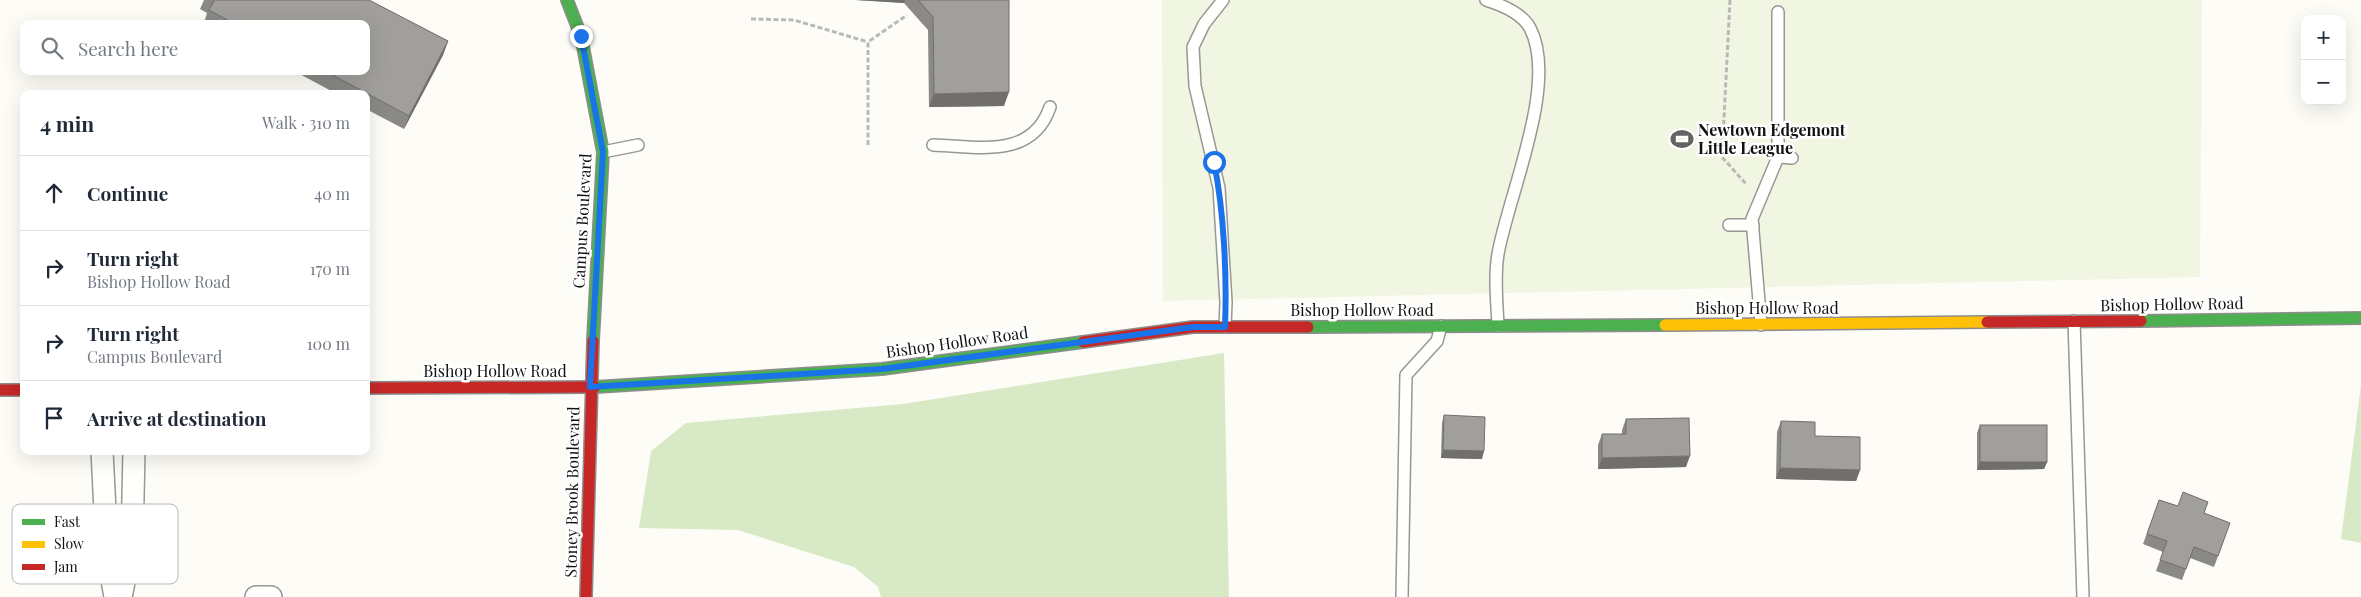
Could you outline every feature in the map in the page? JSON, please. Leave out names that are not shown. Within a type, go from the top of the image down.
[{"type":"street","name":"Campus Boulevard","points":[[568,0],[581,36],[603,152],[590,387]]},
{"type":"street","name":"Bishop Hollow Road","points":[[370,388],[590,387],[882,369],[1193,327],[1761,325],[2361,318]]},
{"type":"street","name":"Stoney Brook Boulevard","points":[[586,597],[590,387]]},
{"type":"street","points":[[0,390],[20,390]]},
{"type":"street","points":[[102,455],[104,504]]},
{"type":"street","points":[[133,504],[134,455]]},
{"type":"street","points":[[112,584],[115,597]]},
{"type":"street","points":[[121,597],[124,584]]},
{"type":"street","points":[[256,597],[270,597]]},
{"type":"lane","points":[[1223,0],[1204,24],[1193,48],[1195,86],[1219,188],[1226,302],[1225,327]]},
{"type":"lane","points":[[1486,0],[1508,7],[1530,28],[1539,59],[1533,124],[1498,254],[1496,285],[1498,326]]},
{"type":"lane","points":[[1761,325],[1752,219],[1778,157],[1778,12]]},
{"type":"lane","points":[[933,145],[1006,147],[1032,136],[1047,116],[1050,106]]},
{"type":"lane","points":[[603,152],[638,145]]},
{"type":"lane","points":[[1778,157],[1792,158]]},
{"type":"lane","points":[[1729,225],[1753,225]]},
{"type":"lane","points":[[2074,321],[2083,597]]},
{"type":"lane","points":[[1402,597],[1406,375],[1437,341],[1441,326]]},
{"type":"path","points":[[1730,0],[1722,157],[1760,200]]},
{"type":"path","points":[[868,42],[907,15]]},
{"type":"path","points":[[751,19],[794,20],[868,42]]},
{"type":"path","points":[[868,42],[868,145]]},
{"type":"green space","name":"Newtown Edgemont Little League","points":[[1162,0],[2202,0],[2200,277],[1163,301]]},
{"type":"green space","points":[[1224,353],[1229,597],[881,597],[878,587],[854,567],[738,530],[639,528],[651,451],[686,423],[903,404]]},
{"type":"green space","points":[[2361,385],[2361,543],[2341,539]]},
{"type":"building","points":[[369,0],[448,41],[409,116],[370,95],[370,90],[360,90],[332,75],[370,75],[370,20],[228,20],[209,10],[214,1]]},
{"type":"building","points":[[918,0],[1009,0],[1009,92],[934,94],[933,17]]},
{"type":"building","points":[[1444,415],[1485,417],[1484,451],[1443,450]]},
{"type":"building","points":[[1689,418],[1690,456],[1602,458],[1602,434],[1626,434],[1626,419]]},
{"type":"building","points":[[1781,421],[1815,422],[1815,436],[1860,437],[1860,470],[1780,468]]},
{"type":"building","points":[[1980,425],[2047,425],[2047,462],[1980,462]]},
{"type":"building","points":[[2183,492],[2208,502],[2204,513],[2230,523],[2218,556],[2194,547],[2186,569],[2160,560],[2167,541],[2147,534],[2159,500],[2178,506]]},
{"type":"traffic: fast","points":[[567,0],[581,36],[603,152],[593,341]]},
{"type":"traffic: fast","points":[[2141,321],[2361,318]]},
{"type":"traffic: fast","points":[[1308,327],[1665,325]]},
{"type":"traffic: fast","points":[[595,387],[882,369],[1083,342]]},
{"type":"traffic: slow","points":[[1665,325],[1987,322]]},
{"type":"traffic: jam","points":[[1987,322],[2141,321]]},
{"type":"traffic: jam","points":[[1083,342],[1193,327],[1308,327]]},
{"type":"traffic: jam","points":[[586,597],[593,341]]},
{"type":"traffic: jam","points":[[370,388],[595,387]]},
{"type":"traffic: jam","points":[[0,390],[20,390]]},
{"type":"place","name":"Newtown Edgemont Little League","points":[[1682,139]]},
{"type":"route","points":[[581,36],[603,152],[590,387],[882,369],[1193,327],[1225,327],[1226,302],[1219,188],[1214,162]]}]
